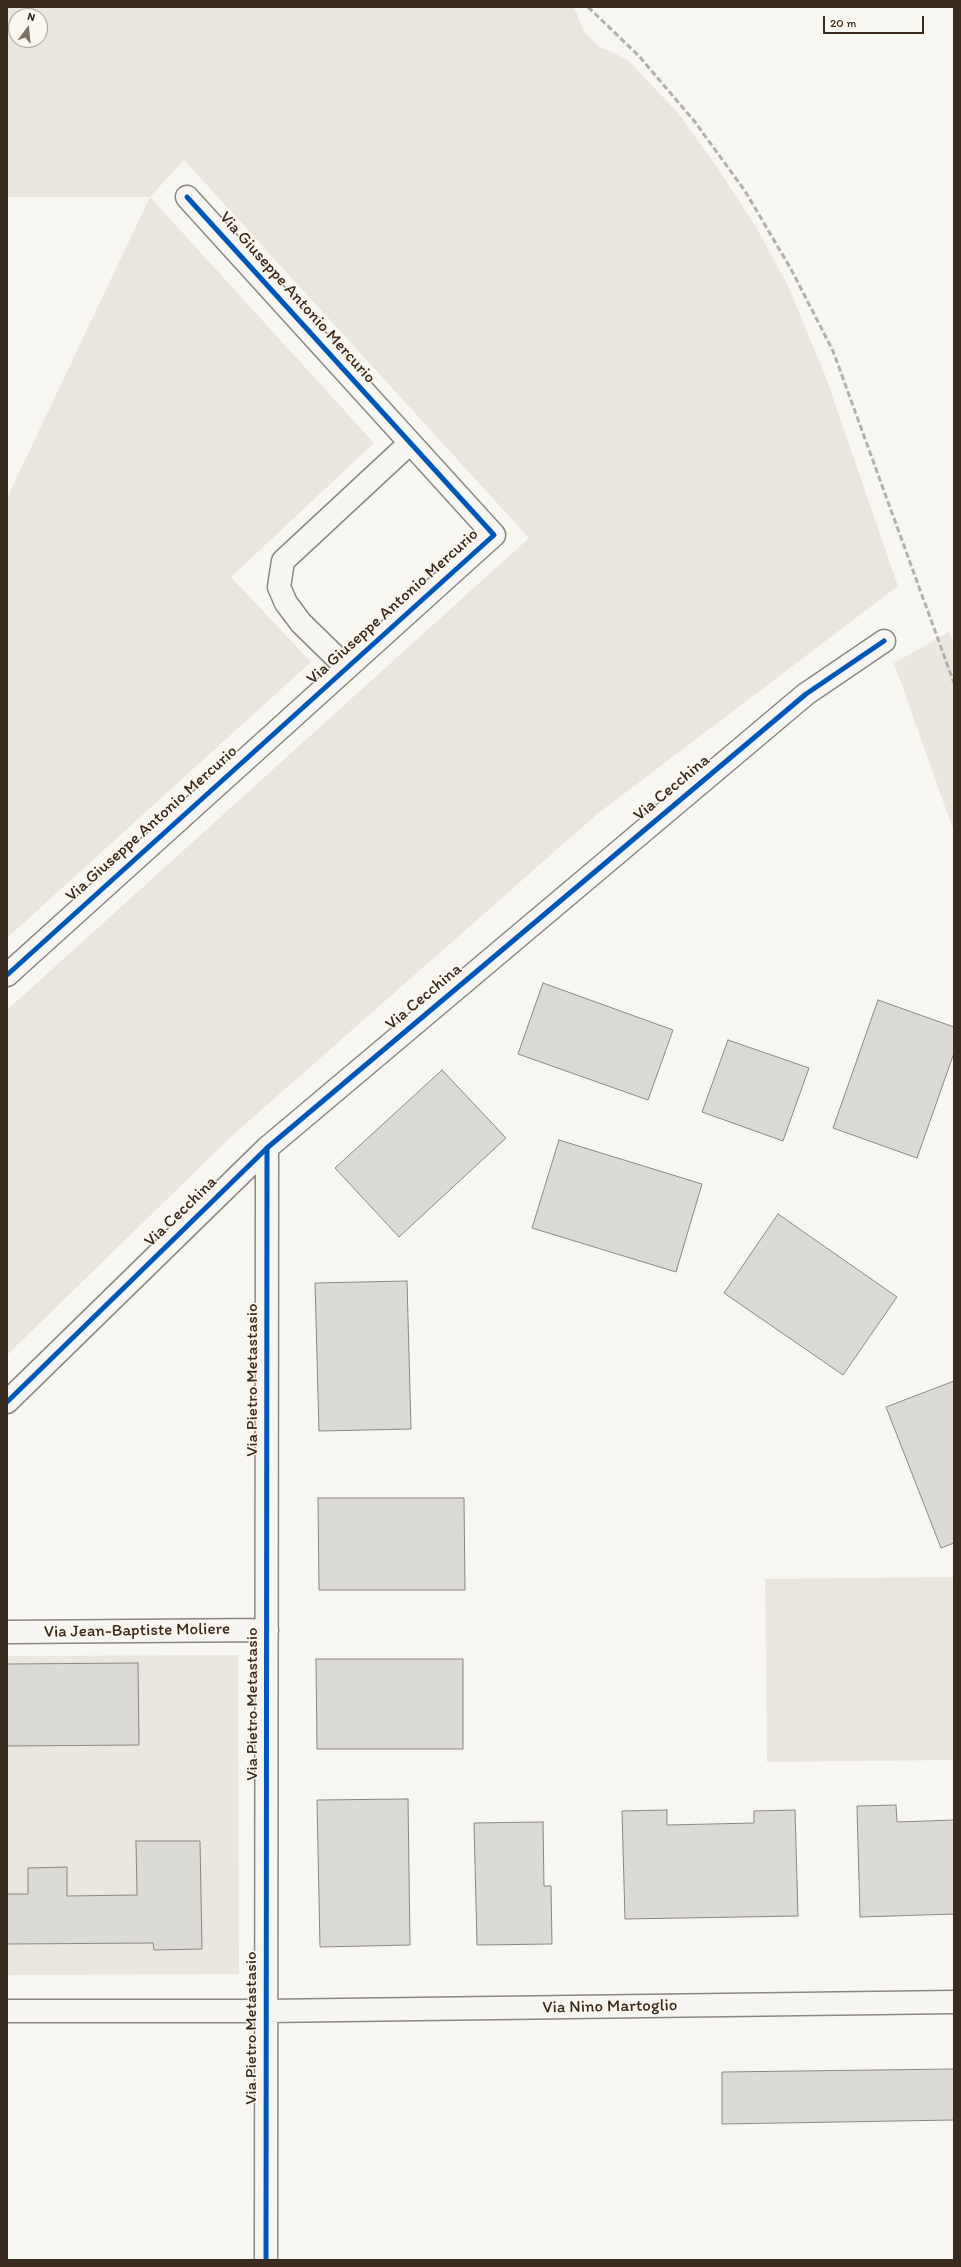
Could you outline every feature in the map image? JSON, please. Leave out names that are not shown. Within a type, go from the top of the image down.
[{"type":"street","name":"Via Giuseppe Antonio Mercurio","points":[[7,975],[346,667],[494,535],[186,197]]},
{"type":"street","points":[[346,667],[301,622],[286,603],[279,587],[283,561],[410,443]]},
{"type":"street","name":"Via Cecchina","points":[[7,1402],[267,1148],[806,694],[884,641]]},
{"type":"street","name":"Via Pietro Metastasio","points":[[266,2260],[267,1148]]},
{"type":"street","name":"Via Jean-Baptiste Moliere","points":[[7,1632],[267,1630]]},
{"type":"street","name":"Via Nino Martoglio","points":[[7,2011],[266,2011],[954,2002]]},
{"type":"shaded area","points":[[7,7],[574,7],[584,32],[598,46],[628,60],[677,112],[717,167],[756,227],[788,286],[825,375],[898,586],[596,815],[233,1135],[7,1355],[7,1010],[529,538],[184,160],[150,197],[7,197]]},
{"type":"shaded area","points":[[150,197],[374,443],[231,577],[311,662],[7,938],[7,498]]},
{"type":"shaded area","points":[[949,632],[954,644],[954,832],[894,663]]},
{"type":"shaded area","points":[[954,1577],[954,1760],[767,1762],[765,1579]]},
{"type":"shaded area","points":[[238,1655],[239,1974],[7,1975],[7,1656]]},
{"type":"building","points":[[543,983],[673,1030],[648,1100],[518,1054]]},
{"type":"building","points":[[878,1000],[954,1027],[954,1053],[917,1158],[833,1128]]},
{"type":"building","points":[[728,1040],[809,1068],[783,1141],[702,1112]]},
{"type":"building","points":[[442,1070],[506,1138],[399,1237],[335,1168]]},
{"type":"building","points":[[559,1140],[702,1184],[676,1272],[532,1228]]},
{"type":"building","points":[[778,1214],[897,1297],[843,1375],[724,1293]]},
{"type":"building","points":[[407,1281],[411,1429],[319,1431],[315,1283]]},
{"type":"building","points":[[954,1381],[954,1543],[941,1548],[886,1407]]},
{"type":"building","points":[[318,1498],[464,1498],[465,1590],[319,1590]]},
{"type":"building","points":[[316,1659],[463,1659],[463,1749],[317,1749]]},
{"type":"building","points":[[138,1663],[139,1745],[7,1746],[7,1664]]},
{"type":"building","points":[[408,1799],[410,1945],[320,1947],[317,1800]]},
{"type":"building","points":[[896,1805],[897,1822],[954,1820],[954,1914],[860,1917],[857,1806]]},
{"type":"building","points":[[667,1810],[667,1825],[754,1823],[754,1811],[795,1810],[798,1916],[625,1919],[622,1811]]},
{"type":"building","points":[[543,1822],[544,1886],[551,1886],[552,1944],[477,1945],[474,1823]]},
{"type":"building","points":[[136,1841],[200,1841],[202,1949],[154,1950],[153,1943],[7,1944],[7,1894],[28,1894],[28,1868],[67,1867],[67,1896],[137,1895]]},
{"type":"building","points":[[954,2069],[954,2120],[722,2124],[722,2072]]},
{"type":"railway","points":[[588,7],[639,56],[695,122],[745,191],[791,269],[833,351],[954,683]]},
{"type":"cycle path","points":[[7,975],[494,535],[187,197]]},
{"type":"cycle path","points":[[7,1402],[267,1148],[806,694],[884,641]]},
{"type":"cycle path","points":[[266,2260],[267,1148]]}]
